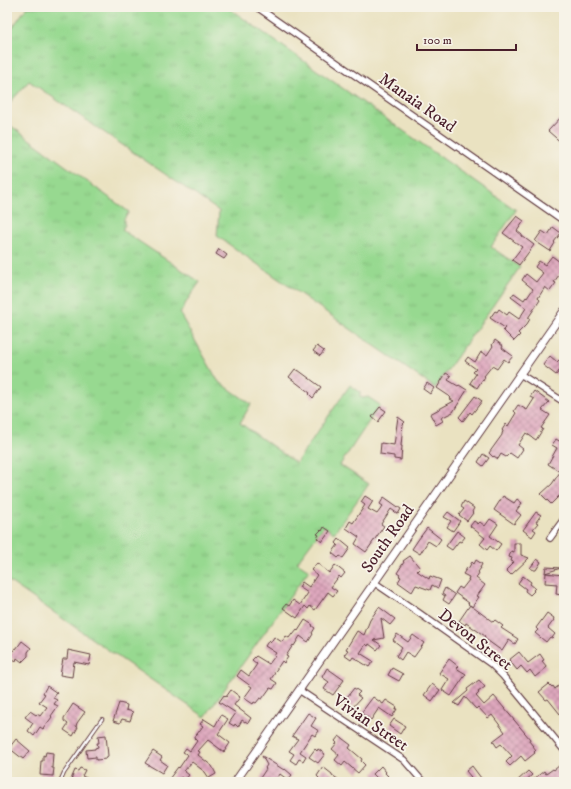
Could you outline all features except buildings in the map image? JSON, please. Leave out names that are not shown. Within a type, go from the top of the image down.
[{"type":"street","name":"Manaia Road","points":[[257,7],[564,221]]},
{"type":"street","name":"South Road","points":[[235,782],[564,311]]},
{"type":"street","points":[[520,374],[564,402]]},
{"type":"street","points":[[550,538],[564,519]]},
{"type":"street","name":"Devon Street","points":[[375,583],[491,664],[503,676],[564,750]]},
{"type":"street","name":"Vivian Street","points":[[299,690],[404,760],[423,782]]},
{"type":"lane","points":[[60,782],[64,773],[102,719]]},
{"type":"green space","points":[[27,7],[227,7],[516,210],[491,247],[520,267],[435,388],[217,236],[219,211],[29,81],[7,106],[7,35]]},
{"type":"green space","points":[[7,123],[129,212],[124,219],[125,225],[122,230],[200,282],[180,314],[218,381],[251,404],[240,423],[296,463],[350,385],[360,392],[360,397],[368,397],[380,405],[340,465],[369,484],[334,533],[324,526],[297,562],[309,570],[205,717],[7,580]]}]
